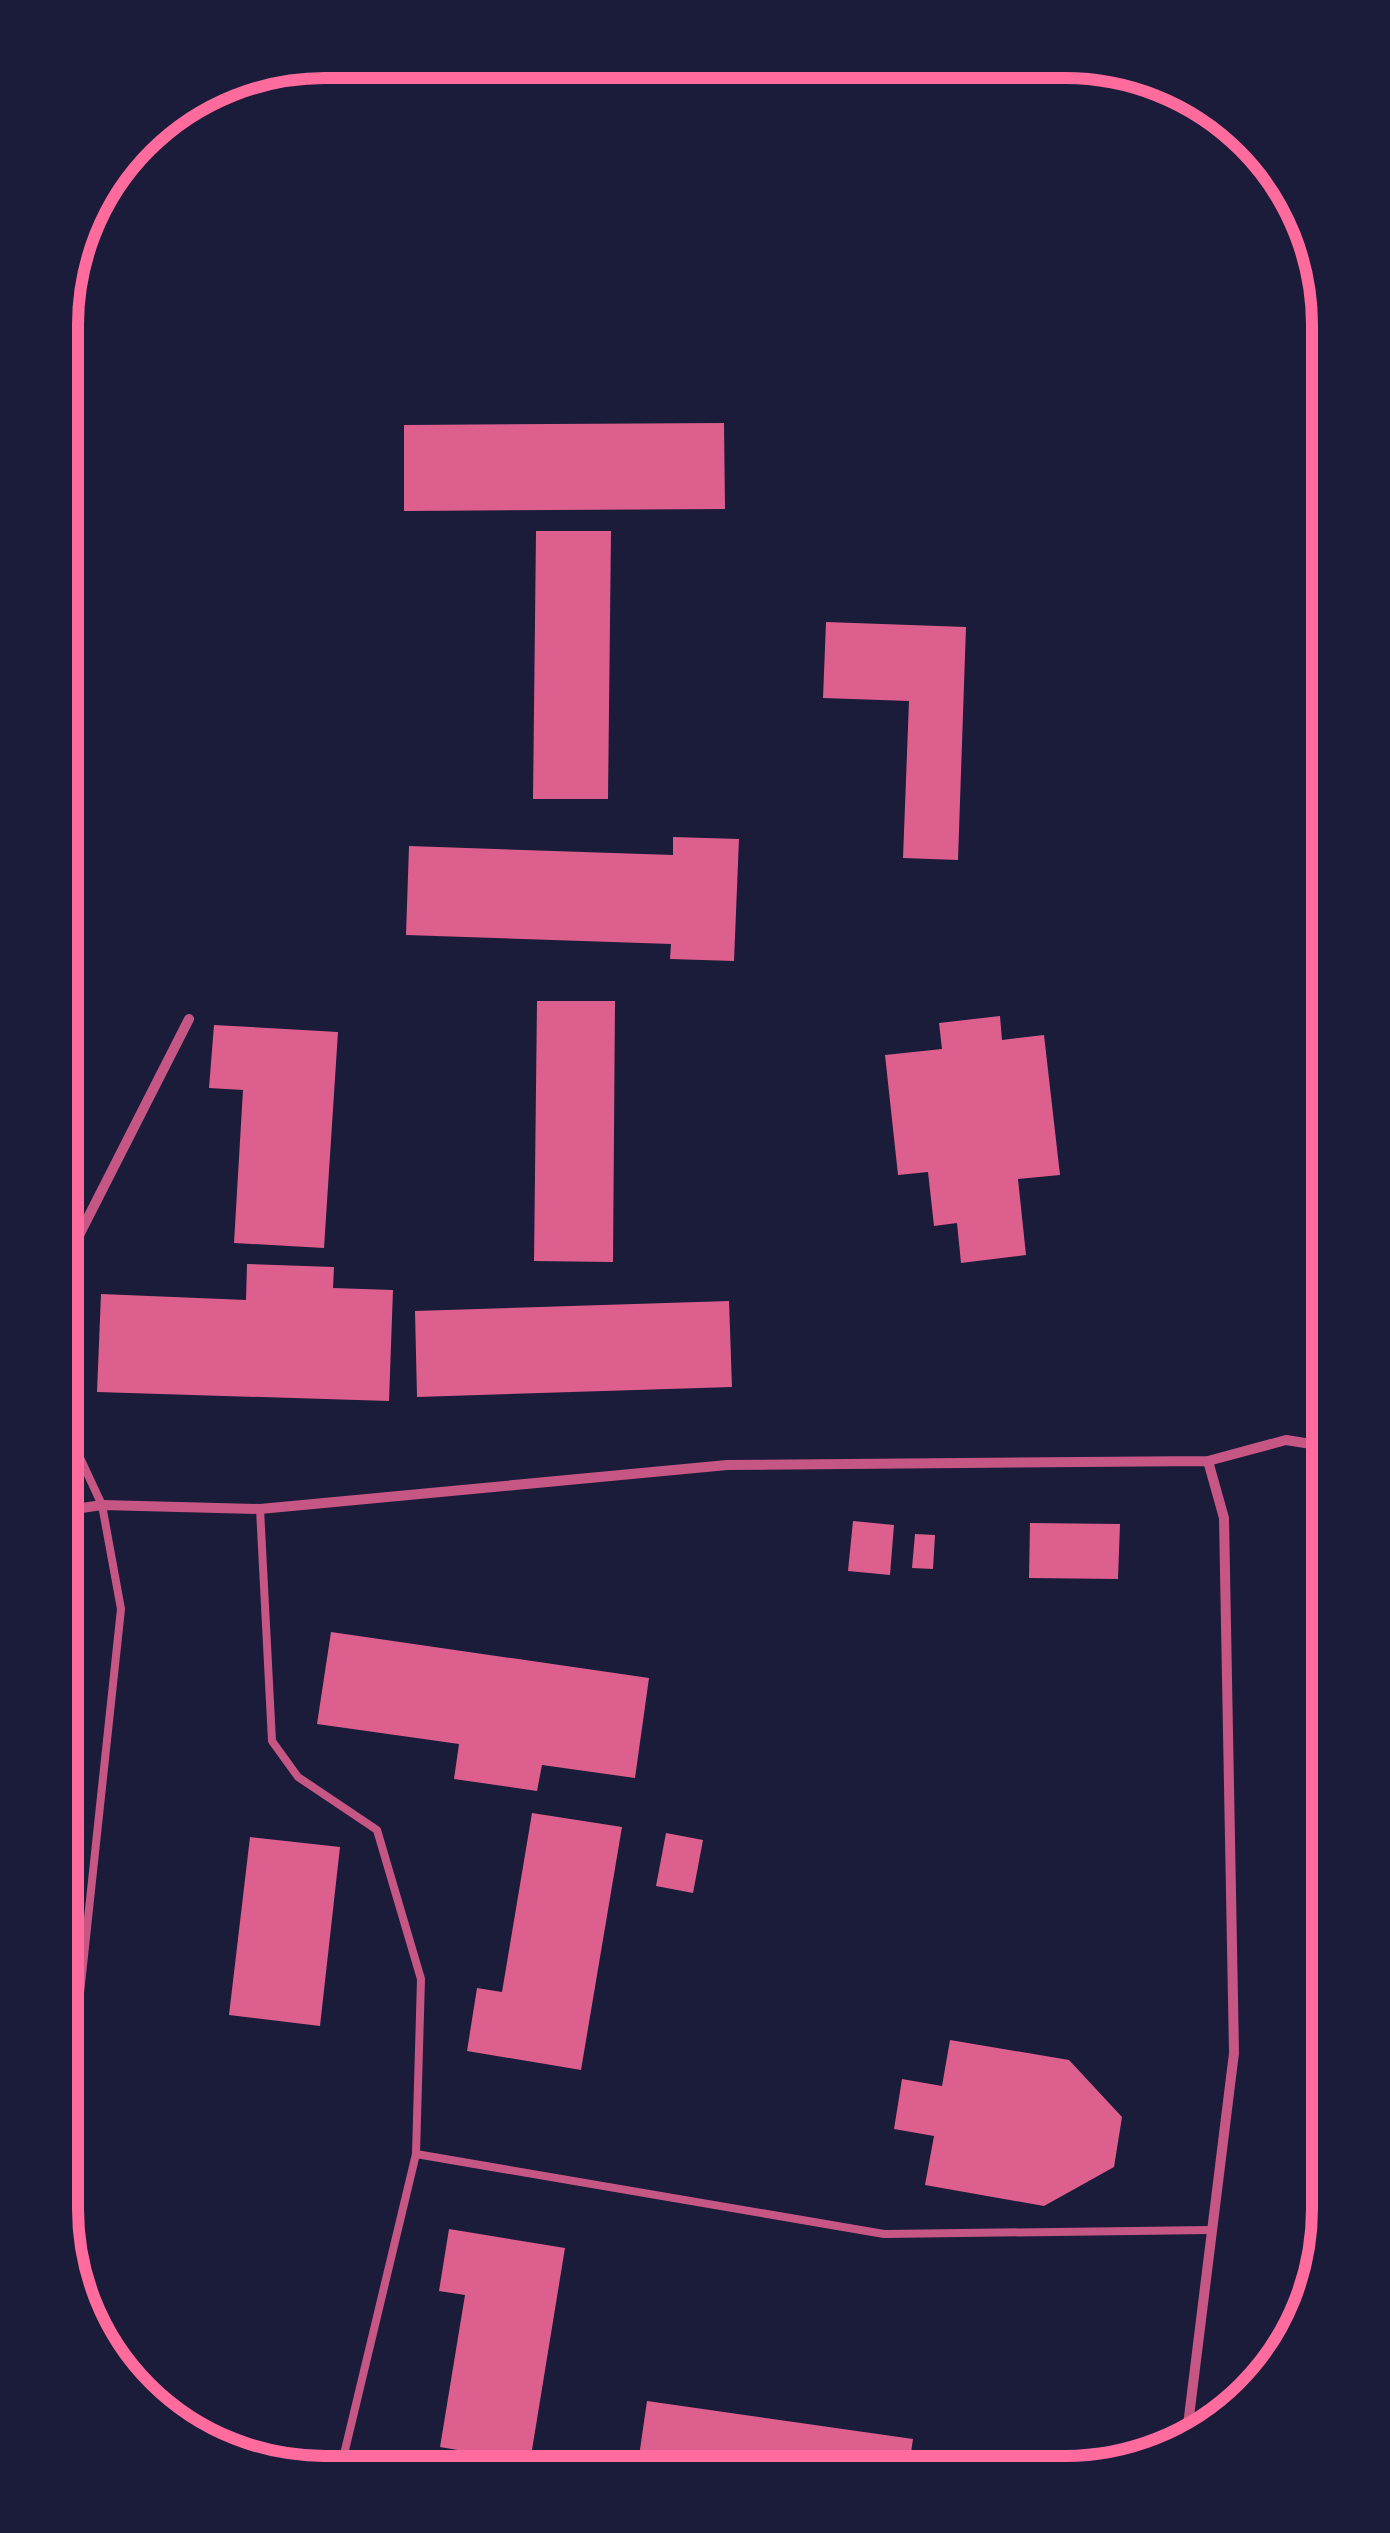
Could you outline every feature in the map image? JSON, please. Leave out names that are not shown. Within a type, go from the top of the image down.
[{"type":"street","points":[[78,1237],[189,1019]]},
{"type":"street","points":[[78,1509],[102,1505],[260,1509],[726,1466],[1208,1461],[1286,1440],[1312,1444]]},
{"type":"street","points":[[1189,2422],[1234,2054],[1224,1518],[1208,1461]]},
{"type":"lane","points":[[78,1453],[102,1505],[120,1609],[78,2009]]},
{"type":"lane","points":[[260,1509],[272,1741],[298,1777],[377,1830],[421,1978],[416,2154],[344,2456]]},
{"type":"lane","points":[[416,2154],[884,2234],[1210,2230]]},
{"type":"building","points":[[724,423],[725,509],[404,511],[404,425]]},
{"type":"building","points":[[536,531],[611,531],[608,799],[533,799]]},
{"type":"building","points":[[826,622],[966,627],[958,860],[903,858],[909,701],[823,698]]},
{"type":"building","points":[[673,837],[739,839],[734,961],[670,959],[671,944],[406,935],[409,846],[673,855]]},
{"type":"building","points":[[537,1001],[615,1001],[613,1262],[534,1261]]},
{"type":"building","points":[[1000,1016],[1002,1040],[1044,1035],[1060,1175],[1018,1179],[1026,1255],[961,1263],[957,1223],[934,1226],[928,1172],[898,1175],[885,1055],[942,1049],[939,1023]]},
{"type":"building","points":[[214,1025],[338,1032],[324,1248],[234,1243],[243,1090],[209,1088]]},
{"type":"building","points":[[247,1264],[334,1267],[333,1288],[393,1290],[389,1401],[97,1392],[101,1294],[246,1300]]},
{"type":"building","points":[[729,1301],[732,1387],[417,1397],[415,1311]]},
{"type":"building","points":[[853,1521],[894,1525],[890,1575],[848,1571]]},
{"type":"building","points":[[1030,1523],[1120,1524],[1118,1579],[1029,1578]]},
{"type":"building","points":[[915,1534],[935,1535],[933,1569],[912,1568]]},
{"type":"building","points":[[331,1632],[649,1678],[635,1778],[542,1765],[537,1791],[454,1779],[459,1744],[317,1724]]},
{"type":"building","points":[[532,1813],[622,1827],[581,2070],[467,2051],[477,1988],[502,1992]]},
{"type":"building","points":[[666,1833],[703,1840],[693,1893],[656,1886]]},
{"type":"building","points":[[250,1837],[340,1847],[320,2026],[229,2015]]},
{"type":"building","points":[[950,2040],[1069,2060],[1122,2117],[1114,2167],[1044,2206],[925,2185],[934,2136],[894,2129],[902,2079],[942,2086]]},
{"type":"building","points":[[449,2229],[565,2248],[531,2456],[494,2456],[440,2447],[465,2295],[439,2291]]},
{"type":"building","points":[[647,2401],[913,2439],[910,2456],[639,2456]]}]
